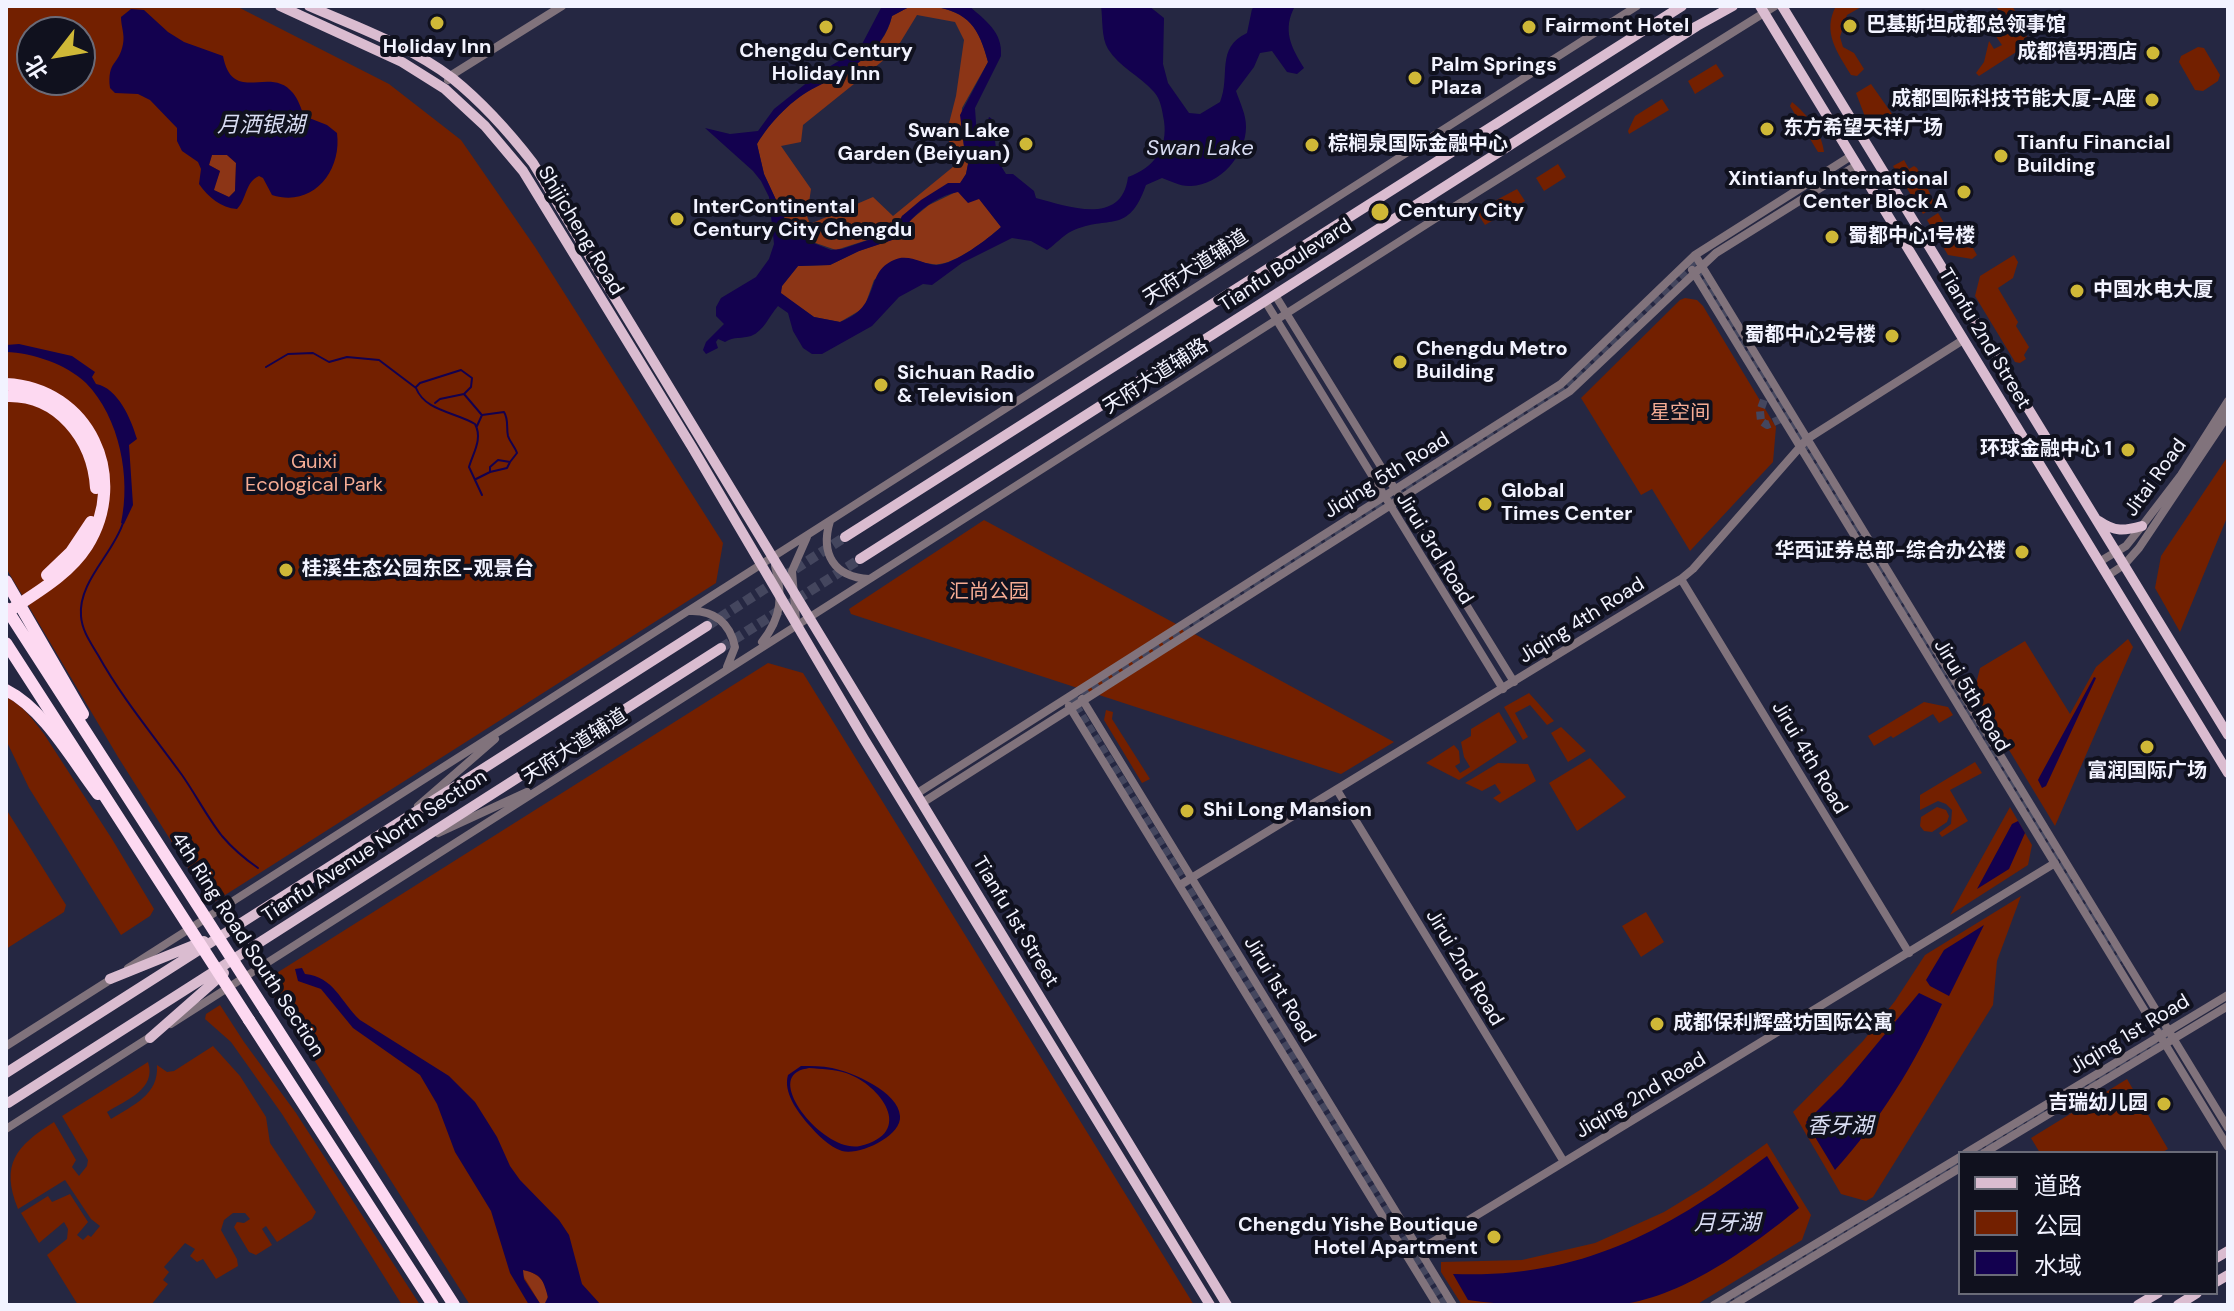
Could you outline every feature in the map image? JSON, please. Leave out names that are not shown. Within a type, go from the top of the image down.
[{"type":"highway","points":[[6,384],[35,388],[73,410],[94,440],[101,458],[104,481],[99,521],[87,547],[67,571],[6,608]]},
{"type":"highway","points":[[6,396],[40,399],[61,413],[80,436],[92,461],[97,485],[91,522],[71,552],[55,570],[6,608]]},
{"type":"highway","points":[[6,581],[70,687],[110,767]]},
{"type":"highway","name":"4th Ring Road South Section","points":[[6,608],[454,1305]]},
{"type":"highway","name":"4th Ring Road South Section","points":[[6,643],[433,1305]]},
{"type":"highway","points":[[6,690],[26,702],[42,719],[132,839]]},
{"type":"main road","name":"Shijicheng Road","points":[[280,6],[402,62],[445,89],[485,126],[523,171],[762,564]]},
{"type":"main road","name":"Shijicheng Road","points":[[309,6],[408,50],[450,76],[491,113],[533,163],[773,557]]},
{"type":"main road","name":"Tianfu Boulevard","points":[[845,537],[1682,6]]},
{"type":"main road","name":"Tianfu Boulevard","points":[[860,559],[1733,6]]},
{"type":"main road","name":"Tianfu 2nd Street","points":[[1782,6],[2228,735]]},
{"type":"main road","name":"Tianfu 2nd Street","points":[[1762,10],[2228,773]]},
{"type":"main road","points":[[2089,508],[2099,521],[2111,529],[2124,531],[2142,526]]},
{"type":"main road","name":"Tianfu 1st Street","points":[[773,557],[1227,1305]]},
{"type":"main road","name":"Tianfu 1st Street","points":[[762,564],[872,753],[1210,1305]]},
{"type":"main road","name":"Tianfu Avenue North Section","points":[[6,1073],[707,626]]},
{"type":"main road","name":"Tianfu Avenue North Section","points":[[8,1103],[721,648]]},
{"type":"main road","points":[[110,979],[235,927]]},
{"type":"main road","points":[[150,1038],[249,949]]},
{"type":"street","points":[[445,89],[450,76],[562,6]]},
{"type":"street","name":"天府大道辅道","points":[[762,564],[1637,6]]},
{"type":"street","points":[[1762,10],[1775,6]]},
{"type":"street","name":"天府大道辅路","points":[[797,625],[1762,10]]},
{"type":"street","name":"Jiqing 5th Road","points":[[919,799],[1077,691],[1570,378],[1695,255],[1854,161]]},
{"type":"street","name":"Jiqing 5th Road","points":[[919,799],[1083,701],[1570,391],[1716,253],[1854,161]]},
{"type":"street","name":"Jirui 5th Road","points":[[1695,255],[2167,1037],[2228,1147]]},
{"type":"street","name":"Jirui 5th Road","points":[[1687,263],[1766,398],[1800,448],[2055,863],[2228,1128]]},
{"type":"street","name":"Jirui 3rd Road","points":[[1275,295],[1514,682]]},
{"type":"street","name":"Jirui 3rd Road","points":[[1265,301],[1503,689]]},
{"type":"street","name":"Jiqing 4th Road","points":[[1180,885],[1681,579],[1807,439],[1963,340]]},
{"type":"street","name":"Jitai Road","points":[[2099,562],[2126,546],[2181,475],[2228,401]]},
{"type":"street","name":"Jitai Road","points":[[2107,576],[2124,565],[2162,516],[2228,415]]},
{"type":"street","points":[[831,520],[826,543],[833,562],[847,575],[869,579]]},
{"type":"street","points":[[797,625],[792,571],[807,535]]},
{"type":"street","points":[[757,648],[776,624],[781,597],[773,557]]},
{"type":"street","points":[[6,1046],[762,564]]},
{"type":"street","name":"Jirui 4th Road","points":[[1681,579],[1909,953]]},
{"type":"street","points":[[688,611],[702,610],[716,616],[733,636],[733,657],[724,671]]},
{"type":"street","name":"天府大道辅道","points":[[6,1129],[797,625]]},
{"type":"street","name":"Jirui 1st Road","points":[[1077,691],[1453,1305]]},
{"type":"street","name":"Jirui 1st Road","points":[[1065,699],[1437,1305]]},
{"type":"street","points":[[401,821],[517,720]]},
{"type":"street","points":[[415,843],[553,780]]},
{"type":"street","name":"Jirui 2nd Road","points":[[1337,790],[1564,1162]]},
{"type":"street","name":"Jiqing 2nd Road","points":[[1408,1257],[2055,863]]},
{"type":"street","name":"Jiqing 1st Road","points":[[1987,1151],[2228,995]]},
{"type":"street","name":"Jiqing 1st Road","points":[[1969,1151],[2167,1037],[2228,1006]]},
{"type":"street","points":[[1714,1305],[1958,1158]]},
{"type":"street","points":[[1733,1305],[1958,1169]]},
{"type":"green space","name":"Guixi Ecological Park","points":[[6,6],[236,6],[389,84],[461,140],[535,247],[723,543],[716,583],[211,904],[118,757],[6,568]]},
{"type":"green space","points":[[1836,6],[1863,6],[1847,15],[1840,37],[1843,47],[1854,53],[1864,69],[1857,76],[1851,75],[1833,42],[1830,25]]},
{"type":"green space","points":[[1996,6],[2012,6],[2028,31],[2024,47],[1979,76],[1976,73],[1984,62],[1989,41],[1994,49],[2002,45],[1995,35],[2005,23]]},
{"type":"green space","points":[[2198,47],[2204,48],[2220,75],[2218,81],[2203,91],[2195,90],[2179,62],[2181,56]]},
{"type":"green space","points":[[1716,64],[1724,76],[1695,94],[1688,81]]},
{"type":"green space","points":[[1871,84],[1897,121],[1891,129],[1867,122],[1856,93]]},
{"type":"green space","points":[[1662,99],[1669,110],[1629,134],[1635,116]]},
{"type":"green space","points":[[1792,102],[1813,125],[1824,152],[1818,152],[1790,106]]},
{"type":"green space","points":[[1904,160],[1909,169],[1917,168],[1935,206],[1923,214],[1893,166]]},
{"type":"green space","points":[[1558,164],[1566,177],[1544,191],[1536,178]]},
{"type":"green space","points":[[1517,189],[1525,201],[1485,225],[1476,211]]},
{"type":"green space","points":[[1938,213],[1956,241],[1973,248],[1977,255],[1972,259],[1948,255],[1927,220]]},
{"type":"green space","points":[[2014,255],[2018,262],[2013,278],[1998,288],[2029,347],[2024,355],[2026,359],[2020,363],[2015,362],[1975,296],[1980,276]]},
{"type":"green space","name":"星空间","points":[[1685,298],[1697,300],[1703,306],[1776,427],[1773,462],[1690,551],[1652,489],[1641,495],[1581,398]]},
{"type":"green space","points":[[2228,456],[2228,515],[2180,632],[2155,588],[2161,556]]},
{"type":"green space","name":"汇尚公园","points":[[984,520],[1394,742],[1341,774],[851,614],[849,609]]},
{"type":"green space","points":[[2128,639],[2133,647],[2055,826],[1974,692],[1980,668],[2025,641],[2070,714],[2096,667]]},
{"type":"green space","points":[[768,663],[803,673],[1194,1305],[470,1305],[264,981]]},
{"type":"green space","points":[[1529,693],[1554,721],[1547,725],[1530,705],[1515,713],[1528,737],[1523,740],[1504,707]]},
{"type":"green space","points":[[6,697],[23,709],[44,734],[154,909],[150,916],[121,935],[29,788],[6,740]]},
{"type":"green space","points":[[1924,702],[1948,707],[1953,715],[1939,723],[1933,714],[1874,746],[1868,736]]},
{"type":"green space","points":[[1106,710],[1113,712],[1112,719],[1150,779],[1142,783],[1104,720]]},
{"type":"green space","points":[[1499,712],[1517,742],[1459,780],[1426,763],[1454,745],[1459,751],[1460,763],[1455,766],[1460,773],[1470,767],[1461,742],[1471,736],[1471,729]]},
{"type":"green space","points":[[1561,727],[1586,751],[1568,762],[1551,733]]},
{"type":"green space","points":[[1590,758],[1626,797],[1577,831],[1549,783]]},
{"type":"green space","points":[[1975,762],[1982,773],[1950,790],[1968,821],[1942,837],[1939,833],[1951,824],[1952,810],[1938,801],[1920,810],[1920,795]]},
{"type":"green space","points":[[1498,763],[1528,764],[1536,781],[1500,803],[1493,798],[1501,793],[1495,784],[1482,791],[1465,783]]},
{"type":"green space","points":[[1937,807],[1946,810],[1949,816],[1947,822],[1932,832],[1924,831],[1920,826],[1921,817]]},
{"type":"green space","points":[[2010,807],[2032,845],[2028,865],[1950,915]]},
{"type":"green space","points":[[6,809],[66,905],[64,912],[6,949]]},
{"type":"green space","points":[[2021,896],[1997,961],[1993,1005],[1873,1197],[1866,1201],[1841,1194],[1793,1112],[1863,1041],[1895,1001],[1925,955]]},
{"type":"green space","points":[[1646,912],[1664,942],[1641,957],[1622,926]]},
{"type":"green space","points":[[220,1005],[296,1113],[420,1305],[402,1305],[282,1114],[231,1042],[205,1019],[206,1014]]},
{"type":"green space","points":[[213,1046],[240,1076],[266,1117],[270,1143],[316,1212],[312,1219],[277,1242],[266,1226],[262,1229],[272,1245],[256,1255],[249,1252],[234,1227],[237,1222],[244,1223],[250,1219],[245,1213],[233,1213],[224,1220],[221,1230],[238,1266],[216,1279],[203,1259],[197,1262],[190,1256],[195,1249],[185,1243],[164,1267],[169,1272],[163,1280],[168,1284],[151,1305],[78,1305],[47,1255],[67,1239],[68,1229],[64,1222],[39,1243],[21,1213],[48,1196],[52,1202],[70,1194],[88,1222],[77,1235],[83,1240],[88,1235],[91,1237],[100,1226],[91,1219],[65,1180],[18,1209],[11,1180],[15,1158],[30,1139],[54,1122],[76,1160],[72,1167],[79,1176],[88,1160],[62,1116],[148,1062],[150,1071],[144,1087],[107,1112],[111,1119],[149,1092],[154,1084],[157,1065],[167,1072],[174,1071]]},
{"type":"green space","points":[[2127,1079],[2168,1149],[2039,1151],[2031,1138]]},
{"type":"green space","name":"月牙湖","points":[[1767,1143],[1811,1215],[1802,1240],[1696,1305],[1462,1305],[1441,1272],[1441,1262],[1522,1260],[1595,1243],[1664,1212]]},
{"type":"shaded area","points":[[932,6],[964,17],[976,30],[984,50],[988,62],[962,108],[964,148],[969,159],[966,174],[961,183],[902,216],[897,227],[886,234],[836,250],[801,238],[790,230],[764,174],[757,144],[768,127],[791,104],[873,51],[888,29],[892,16],[909,7]],"holes":[[[917,15],[955,22],[964,40],[956,96],[946,135],[959,162],[893,216],[873,197],[810,224],[807,216],[811,189],[781,146],[801,142],[803,125],[895,51]]]},
{"type":"shaded area","points":[[212,155],[227,155],[236,163],[235,191],[229,197],[213,190],[220,171],[209,165]]},
{"type":"shaded area","points":[[958,191],[979,198],[1001,227],[969,252],[940,264],[907,258],[874,280],[864,308],[840,322],[814,317],[780,293],[798,266],[830,265],[901,237],[908,222],[929,205]]},
{"type":"shaded area","points":[[523,1270],[542,1281],[547,1291],[547,1304],[541,1305],[521,1272]]},
{"type":"water","name":"Swan Lake","points":[[882,6],[917,6],[892,16],[872,51],[852,67],[791,104],[768,127],[757,144],[764,174],[790,230],[831,250],[886,234],[897,227],[902,216],[921,200],[948,183],[960,183],[966,174],[969,159],[965,153],[960,115],[988,62],[981,40],[964,17],[932,6],[969,6],[992,27],[999,40],[1001,56],[975,108],[977,138],[982,139],[989,117],[992,119],[996,148],[993,153],[1006,174],[1013,174],[1034,191],[1036,198],[1078,208],[1105,208],[1116,202],[1124,192],[1128,177],[1152,162],[1164,140],[1164,121],[1158,98],[1108,49],[1103,34],[1101,6],[1149,6],[1164,18],[1163,64],[1168,83],[1189,113],[1200,114],[1220,102],[1227,55],[1237,39],[1247,33],[1252,9],[1256,6],[1295,6],[1289,23],[1290,38],[1304,68],[1297,74],[1287,72],[1272,51],[1260,53],[1254,67],[1236,91],[1246,122],[1245,138],[1229,167],[1212,180],[1187,186],[1162,178],[1146,185],[1139,201],[1124,217],[1072,231],[1047,250],[1031,241],[1012,238],[962,263],[932,285],[923,284],[899,297],[872,326],[822,354],[812,354],[803,348],[793,331],[788,313],[778,306],[756,334],[725,342],[718,339],[718,348],[706,354],[703,350],[706,342],[724,324],[716,316],[716,307],[721,298],[756,277],[769,259],[774,244],[769,197],[761,181],[705,128],[730,134],[758,131],[774,109],[819,73],[860,48]],"holes":[[[958,192],[968,203],[979,199],[1001,227],[971,250],[944,264],[905,258],[894,260],[879,273],[862,307],[840,322],[814,317],[781,293],[782,286],[798,266],[830,265],[901,237],[916,215],[945,196]]]},
{"type":"water","name":"月洒银湖","points":[[131,9],[144,10],[184,42],[223,56],[228,71],[235,79],[284,85],[295,95],[304,116],[327,125],[337,133],[335,161],[321,184],[300,196],[286,198],[272,195],[259,176],[251,182],[237,209],[220,204],[211,197],[199,184],[201,169],[198,162],[182,151],[177,141],[177,128],[150,100],[138,94],[115,93],[110,88],[110,72],[123,44],[121,17]],"holes":[[[212,155],[227,155],[236,163],[235,191],[229,197],[214,190],[220,171],[209,165]]]},
{"type":"water","points":[[19,344],[72,356],[95,372],[92,377],[96,384],[111,391],[122,406],[137,439],[129,445],[133,505],[124,524],[121,523],[125,487],[120,449],[115,431],[98,397],[78,376],[59,365],[38,357],[6,352],[6,345]]},
{"type":"water","points":[[2094,677],[2046,786],[2042,788],[2038,780]]},
{"type":"water","points":[[2018,821],[2025,833],[2009,869],[1977,889],[2012,824]]},
{"type":"water","points":[[1984,925],[1949,996],[1930,986],[1926,980],[1944,950]]},
{"type":"water","points":[[302,968],[305,974],[330,985],[360,1020],[449,1076],[475,1102],[497,1137],[510,1166],[569,1235],[582,1284],[601,1305],[544,1305],[548,1297],[543,1282],[534,1273],[523,1270],[524,1279],[541,1305],[529,1305],[510,1273],[491,1211],[455,1152],[437,1104],[420,1075],[353,1028],[321,989],[298,981],[295,969]]},
{"type":"water","name":"香牙湖","points":[[1919,993],[1942,1004],[1895,1091],[1835,1170],[1806,1122],[1842,1086]]},
{"type":"water","points":[[801,1066],[816,1066],[841,1070],[862,1079],[892,1099],[898,1107],[899,1123],[878,1143],[849,1152],[837,1149],[815,1132],[796,1107],[787,1088],[788,1075]],"holes":[[[809,1068],[846,1073],[871,1088],[887,1109],[889,1120],[886,1131],[877,1140],[860,1146],[832,1140],[818,1130],[806,1117],[791,1091],[791,1080],[797,1072]]]},
{"type":"water","name":"月牙湖","points":[[1767,1156],[1799,1208],[1736,1255],[1665,1293],[1616,1305],[1494,1303],[1468,1300],[1453,1274],[1542,1268],[1582,1259],[1620,1245],[1694,1207]]},
{"type":"waterway","points":[[266,367],[288,354],[313,353],[329,362],[347,357],[379,360],[416,388],[426,402],[475,424],[478,441],[469,467],[482,495]]},
{"type":"waterway","points":[[416,387],[461,370],[472,378],[471,387],[464,394]]},
{"type":"waterway","points":[[435,403],[464,394],[481,414]]},
{"type":"waterway","points":[[477,426],[482,415],[504,412],[508,436],[517,453],[510,462]]},
{"type":"waterway","points":[[476,479],[507,468],[510,462],[498,460],[490,467],[490,472]]},
{"type":"waterway","points":[[123,523],[85,591],[81,616],[85,632],[117,686],[217,829],[226,841],[258,868]]},
{"type":"tunnel","points":[[1445,1305],[1073,701],[1563,390],[1695,265],[2124,965]]},
{"type":"tunnel","points":[[1764,400],[1760,411],[1761,421],[1767,425],[1787,416]]},
{"type":"tunnel","points":[[707,626],[845,537]]},
{"type":"tunnel","points":[[721,648],[860,559]]},
{"type":"tunnel","points":[[1979,1151],[2168,1037],[2162,1028]]},
{"type":"tunnel","points":[[1724,1305],[1958,1163]]},
{"type":"place","name":"Holiday Inn","points":[[437,23]]},
{"type":"place","name":"巴基斯坦成都总领事馆","points":[[1850,26]]},
{"type":"place","name":"Chengdu Century Holiday Inn","points":[[826,27]]},
{"type":"place","name":"Fairmont Hotel","points":[[1529,27]]},
{"type":"place","name":"成都禧玥酒店","points":[[2153,53]]},
{"type":"place","name":"Palm Springs Plaza","points":[[1415,78]]},
{"type":"place","name":"成都国际科技节能大厦-A座","points":[[2152,100]]},
{"type":"place","name":"东方希望天祥广场","points":[[1767,129]]},
{"type":"place","name":"Swan Lake Garden (Beiyuan)","points":[[1026,144]]},
{"type":"place","name":"棕榈泉国际金融中心","points":[[1312,145]]},
{"type":"place","name":"Tianfu Financial Building","points":[[2001,156]]},
{"type":"place","name":"Xintianfu International Center Block A","points":[[1964,192]]},
{"type":"place","name":"Century City","points":[[1380,212]]},
{"type":"place","name":"InterContinental Century City Chengdu","points":[[677,219]]},
{"type":"place","name":"蜀都中心1号楼","points":[[1832,237]]},
{"type":"place","name":"中国水电大厦","points":[[2077,291]]},
{"type":"place","name":"蜀都中心2号楼","points":[[1892,336]]},
{"type":"place","name":"Chengdu Metro Building","points":[[1400,362]]},
{"type":"place","name":"Sichuan Radio & Television","points":[[881,385]]},
{"type":"place","name":"环球金融中心 1","points":[[2128,450]]},
{"type":"place","name":"Global Times Center","points":[[1485,504]]},
{"type":"place","name":"华西证券总部-综合办公楼","points":[[2022,552]]},
{"type":"place","name":"桂溪生态公园东区-观景台","points":[[286,570]]},
{"type":"place","name":"富润国际广场","points":[[2147,747]]},
{"type":"place","name":"Shi Long Mansion","points":[[1187,811]]},
{"type":"place","name":"成都保利辉盛坊国际公寓","points":[[1657,1024]]},
{"type":"place","name":"吉瑞幼儿园","points":[[2164,1104]]},
{"type":"place","name":"Chengdu Yishe Boutique Hotel Apartment","points":[[1494,1237]]}]
